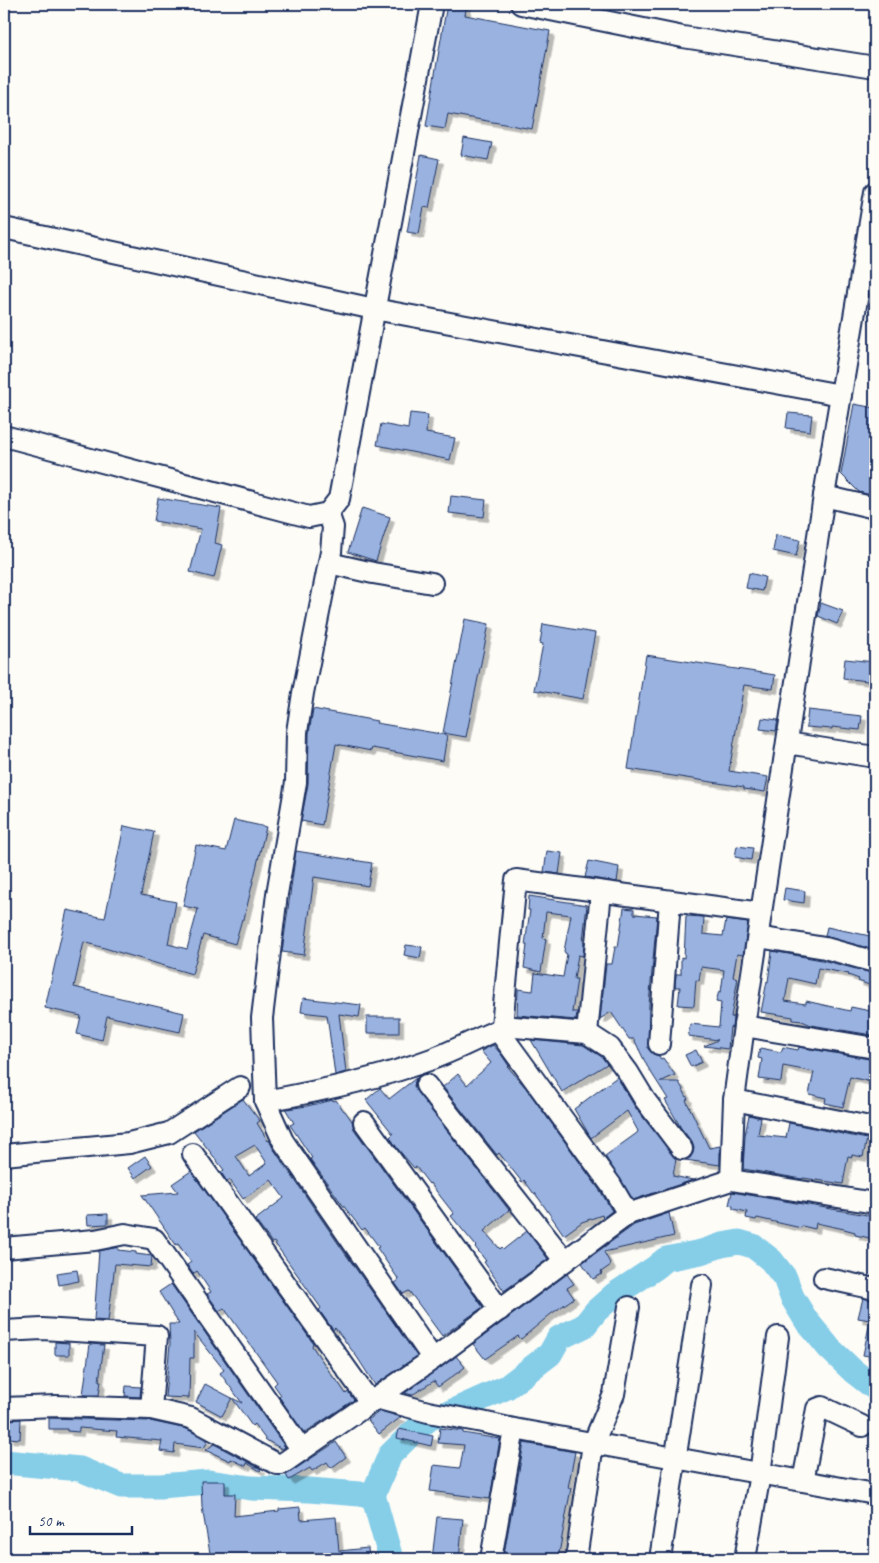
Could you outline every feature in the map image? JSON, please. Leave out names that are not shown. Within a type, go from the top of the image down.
[{"type":"street","points":[[4,436],[309,517],[328,513],[339,499],[432,4]]},
{"type":"street","points":[[521,4],[684,37],[875,67]]},
{"type":"street","points":[[731,1180],[734,1100],[744,1026],[824,496],[875,192]]},
{"type":"street","points":[[4,228],[374,309],[841,395]]},
{"type":"street","points":[[824,496],[875,508]]},
{"type":"street","points":[[328,513],[333,526],[329,563],[303,693],[298,732],[296,782],[277,894],[263,1008],[265,1101],[283,1141],[433,1359]]},
{"type":"street","points":[[329,563],[372,574],[432,583]]},
{"type":"street","points":[[787,744],[875,757]]},
{"type":"street","points":[[628,1214],[611,1184],[500,1028],[516,880],[761,913]]},
{"type":"street","points":[[588,1033],[601,892]]},
{"type":"street","points":[[659,1044],[670,901]]},
{"type":"street","points":[[758,937],[825,948],[875,962]]},
{"type":"street","points":[[744,1026],[875,1048]]},
{"type":"street","points":[[265,1101],[306,1094],[373,1078],[433,1059],[500,1028],[588,1033],[610,1048],[628,1072],[645,1100],[682,1149]]},
{"type":"street","points":[[426,1085],[565,1262]]},
{"type":"street","points":[[4,1155],[129,1143],[169,1133],[240,1087]]},
{"type":"street","points":[[734,1100],[875,1128]]},
{"type":"street","points":[[364,1122],[500,1310]]},
{"type":"street","points":[[193,1154],[373,1400],[592,1444],[875,1494]]},
{"type":"street","points":[[4,1408],[56,1406],[151,1409],[191,1418],[277,1464],[282,1464],[433,1359],[628,1214],[731,1180],[875,1203]]},
{"type":"street","points":[[4,1248],[94,1240],[125,1234],[154,1239],[302,1450]]},
{"type":"street","points":[[824,1278],[875,1289]]},
{"type":"street","points":[[660,1559],[702,1285]]},
{"type":"street","points":[[576,1559],[592,1444],[614,1394],[629,1307]]},
{"type":"street","points":[[4,1331],[42,1329],[157,1336],[151,1409]]},
{"type":"street","points":[[745,1559],[760,1474],[778,1337]]},
{"type":"street","points":[[803,1481],[817,1409],[822,1406],[862,1426]]},
{"type":"street","points":[[492,1559],[514,1429]]},
{"type":"building","points":[[447,4],[467,4],[465,15],[550,31],[532,129],[448,114],[445,129],[426,126]]},
{"type":"building","points":[[464,138],[492,143],[488,160],[461,155]]},
{"type":"building","points":[[421,155],[439,159],[429,208],[424,207],[419,234],[407,232]]},
{"type":"building","points":[[854,404],[875,408],[870,439],[875,440],[875,496],[859,492],[841,474]]},
{"type":"building","points":[[410,413],[428,415],[426,433],[455,438],[450,460],[377,445],[381,424],[408,429]]},
{"type":"building","points":[[788,413],[812,415],[810,431],[786,428]]},
{"type":"building","points":[[451,496],[486,500],[484,517],[449,513]]},
{"type":"building","points":[[158,498],[221,508],[215,543],[222,545],[214,578],[190,572],[201,529],[154,521]]},
{"type":"building","points":[[362,508],[390,517],[376,561],[348,552]]},
{"type":"building","points":[[776,535],[800,540],[796,556],[773,551]]},
{"type":"building","points":[[749,573],[765,577],[762,591],[746,588]]},
{"type":"building","points":[[821,603],[843,611],[837,624],[818,616]]},
{"type":"building","points":[[465,619],[489,624],[466,737],[443,733]]},
{"type":"building","points":[[543,624],[595,633],[583,699],[534,690],[543,644],[540,643]]},
{"type":"building","points":[[646,655],[775,675],[773,689],[744,685],[729,771],[768,777],[765,792],[628,769]]},
{"type":"building","points":[[845,659],[875,662],[875,682],[843,678]]},
{"type":"building","points":[[313,709],[377,721],[376,723],[447,735],[443,761],[372,748],[371,751],[336,744],[322,825],[301,821],[308,784],[309,733]]},
{"type":"building","points":[[808,710],[862,716],[860,730],[806,727]]},
{"type":"building","points":[[762,718],[778,720],[776,731],[760,729]]},
{"type":"building","points":[[234,820],[266,827],[244,919],[242,919],[235,944],[203,935],[192,974],[84,942],[74,987],[184,1013],[180,1032],[107,1016],[102,1040],[77,1034],[81,1016],[45,1008],[67,910],[105,918],[124,826],[154,832],[141,895],[176,902],[168,944],[187,949],[198,909],[183,906],[196,845],[226,851]]},
{"type":"building","points":[[737,846],[753,848],[751,860],[735,857]]},
{"type":"building","points":[[296,851],[372,863],[368,886],[314,877],[304,955],[282,952]]},
{"type":"building","points":[[547,851],[562,853],[559,874],[544,872]]},
{"type":"building","points":[[589,861],[619,867],[617,882],[585,877]]},
{"type":"building","points":[[785,888],[805,891],[804,903],[783,900]]},
{"type":"building","points":[[529,896],[587,905],[583,956],[578,955],[574,979],[577,979],[572,1012],[577,1012],[576,1020],[517,1015],[518,989],[533,991],[535,973],[563,977],[567,954],[564,951],[571,915],[546,912],[543,938],[546,939],[541,972],[524,968],[530,910],[528,910]]},
{"type":"building","points":[[624,908],[634,909],[634,914],[657,916],[649,1005],[648,1049],[661,1059],[663,1058],[675,1075],[660,1082],[679,1082],[709,1148],[720,1146],[720,1165],[685,1160],[690,1158],[693,1153],[692,1142],[681,1128],[665,1100],[668,1099],[647,1066],[634,1039],[629,1039],[611,1012],[600,1019],[606,964],[612,964],[615,947],[618,947]]},
{"type":"building","points":[[686,916],[704,917],[703,934],[723,936],[726,920],[748,923],[743,955],[737,954],[733,977],[738,978],[728,1049],[704,1046],[718,1040],[688,1036],[690,1024],[719,1027],[721,1003],[716,1002],[719,991],[721,992],[724,970],[701,967],[699,981],[696,980],[694,1006],[678,1005],[680,987],[675,987],[676,974],[681,974],[681,957],[684,958]]},
{"type":"building","points":[[827,927],[875,937],[875,950],[825,936]]},
{"type":"building","points":[[406,945],[422,947],[420,958],[404,955]]},
{"type":"building","points":[[772,951],[822,960],[875,974],[875,987],[858,981],[859,979],[849,974],[818,968],[815,984],[789,978],[785,1001],[806,1004],[806,1001],[850,1011],[851,1007],[875,1012],[872,1035],[811,1025],[793,1020],[793,1017],[761,1012],[768,982]]},
{"type":"building","points":[[303,998],[361,1005],[359,1017],[339,1014],[346,1072],[335,1075],[327,1015],[301,1012]]},
{"type":"building","points":[[367,1017],[399,1017],[399,1033],[367,1033]]},
{"type":"building","points":[[531,1040],[583,1045],[602,1057],[607,1064],[562,1092]]},
{"type":"building","points":[[493,1045],[601,1192],[612,1211],[603,1218],[602,1215],[582,1222],[564,1235],[535,1193],[524,1180],[522,1182],[499,1153],[497,1155],[443,1087],[458,1074],[467,1085],[491,1063],[481,1051]]},
{"type":"building","points":[[783,1047],[798,1050],[799,1047],[875,1060],[875,1083],[850,1077],[843,1107],[825,1103],[826,1098],[809,1094],[814,1072],[783,1066],[781,1082],[759,1079],[762,1059],[758,1058],[760,1048],[781,1052]]},
{"type":"building","points":[[696,1050],[702,1062],[691,1067],[685,1055]]},
{"type":"building","points":[[617,1077],[635,1107],[676,1159],[673,1176],[693,1180],[633,1200],[605,1156],[638,1131],[627,1111],[591,1138],[574,1109]]},
{"type":"building","points":[[416,1078],[414,1086],[417,1092],[509,1210],[484,1231],[500,1249],[502,1247],[504,1249],[527,1231],[548,1259],[504,1291],[484,1262],[486,1261],[476,1246],[451,1216],[454,1214],[430,1183],[397,1148],[390,1137],[393,1134],[366,1100],[380,1088],[389,1099]]},
{"type":"building","points":[[243,1099],[260,1121],[257,1123],[268,1141],[417,1356],[375,1385],[335,1328],[333,1330],[319,1310],[321,1308],[274,1242],[272,1243],[255,1220],[284,1198],[271,1180],[243,1199],[230,1180],[227,1182],[221,1172],[224,1170],[194,1131]],"holes":[[[255,1145],[267,1163],[249,1176],[236,1156]]]},
{"type":"building","points":[[336,1100],[345,1111],[352,1121],[354,1129],[483,1307],[442,1336],[409,1291],[403,1294],[395,1283],[399,1280],[377,1248],[379,1247],[365,1228],[362,1230],[342,1204],[310,1159],[312,1158],[290,1125],[294,1123],[287,1109]]},
{"type":"building","points":[[749,1115],[761,1118],[758,1135],[786,1138],[789,1123],[867,1139],[863,1157],[848,1156],[843,1184],[743,1169],[745,1135]]},
{"type":"building","points":[[145,1156],[152,1166],[135,1178],[128,1168]]},
{"type":"building","points":[[191,1171],[313,1343],[312,1346],[335,1380],[346,1394],[348,1392],[354,1400],[304,1433],[279,1397],[281,1395],[274,1385],[277,1382],[224,1308],[219,1311],[207,1294],[211,1292],[197,1271],[193,1274],[187,1265],[191,1262],[178,1244],[176,1245],[142,1195],[178,1192],[172,1184]]},
{"type":"building","points":[[732,1192],[873,1216],[871,1225],[875,1225],[875,1239],[855,1235],[855,1232],[844,1229],[816,1223],[815,1229],[802,1226],[801,1228],[757,1218],[756,1220],[746,1218],[747,1212],[733,1209],[733,1206],[729,1205]]},
{"type":"building","points":[[669,1213],[674,1236],[604,1252],[611,1265],[601,1272],[602,1274],[593,1279],[582,1263],[634,1225]]},
{"type":"building","points":[[108,1214],[108,1224],[88,1225],[87,1215]]},
{"type":"building","points":[[118,1247],[118,1250],[152,1256],[151,1267],[115,1264],[108,1321],[94,1320],[99,1251]]},
{"type":"building","points":[[77,1270],[79,1281],[59,1285],[57,1273]]},
{"type":"building","points":[[567,1274],[574,1284],[567,1288],[574,1298],[521,1339],[518,1336],[485,1359],[473,1344]]},
{"type":"building","points":[[171,1284],[285,1447],[282,1449],[266,1440],[254,1424],[252,1426],[232,1398],[242,1403],[220,1373],[224,1370],[194,1332],[194,1358],[190,1358],[189,1398],[165,1397],[170,1344],[169,1324],[179,1324],[159,1292]]},
{"type":"building","points":[[863,1298],[875,1301],[870,1320],[858,1318]]},
{"type":"building","points":[[870,1321],[875,1321],[875,1357],[863,1355]]},
{"type":"building","points":[[55,1342],[69,1343],[69,1355],[55,1355]]},
{"type":"building","points":[[90,1344],[104,1345],[99,1395],[83,1395]]},
{"type":"building","points":[[456,1356],[465,1367],[438,1387],[434,1381],[412,1395],[405,1393]]},
{"type":"building","points":[[205,1384],[232,1398],[222,1416],[196,1402]]},
{"type":"building","points":[[126,1386],[141,1387],[140,1397],[125,1396]]},
{"type":"building","points":[[380,1411],[401,1417],[379,1434],[368,1420]]},
{"type":"building","points":[[49,1418],[150,1421],[187,1429],[208,1441],[204,1448],[175,1444],[174,1453],[160,1451],[162,1441],[116,1437],[117,1431],[79,1428],[79,1432],[67,1431],[67,1429],[49,1429]]},
{"type":"building","points":[[21,1419],[20,1439],[8,1438],[9,1420]]},
{"type":"building","points":[[440,1428],[500,1439],[490,1499],[430,1491],[434,1465],[460,1468],[464,1445],[438,1443]]},
{"type":"building","points":[[399,1429],[433,1436],[431,1446],[397,1438]]},
{"type":"building","points":[[336,1442],[346,1457],[331,1468],[327,1462],[312,1471],[310,1468],[289,1480],[286,1475]]},
{"type":"building","points":[[524,1443],[575,1452],[568,1488],[571,1488],[558,1559],[503,1559]]},
{"type":"building","points":[[214,1444],[261,1469],[260,1471],[247,1463],[246,1466],[231,1459],[230,1461],[206,1450]]},
{"type":"building","points":[[201,1481],[225,1481],[225,1494],[235,1494],[234,1516],[300,1507],[301,1520],[336,1517],[339,1551],[368,1548],[369,1559],[332,1559],[332,1556],[310,1557],[310,1559],[283,1559],[282,1554],[211,1559],[202,1507]]},
{"type":"building","points":[[437,1517],[463,1519],[459,1559],[432,1559]]},
{"type":"waterway","points":[[4,1462],[80,1469],[121,1486],[160,1486],[209,1482],[251,1488],[373,1495],[390,1455],[430,1418],[451,1412],[507,1387],[550,1354],[559,1338],[584,1326],[596,1311],[614,1295],[666,1259],[739,1242],[753,1246],[771,1260],[785,1278],[792,1297],[806,1320],[829,1348],[853,1371],[875,1388]]},
{"type":"waterway","points":[[373,1495],[391,1559]]}]
